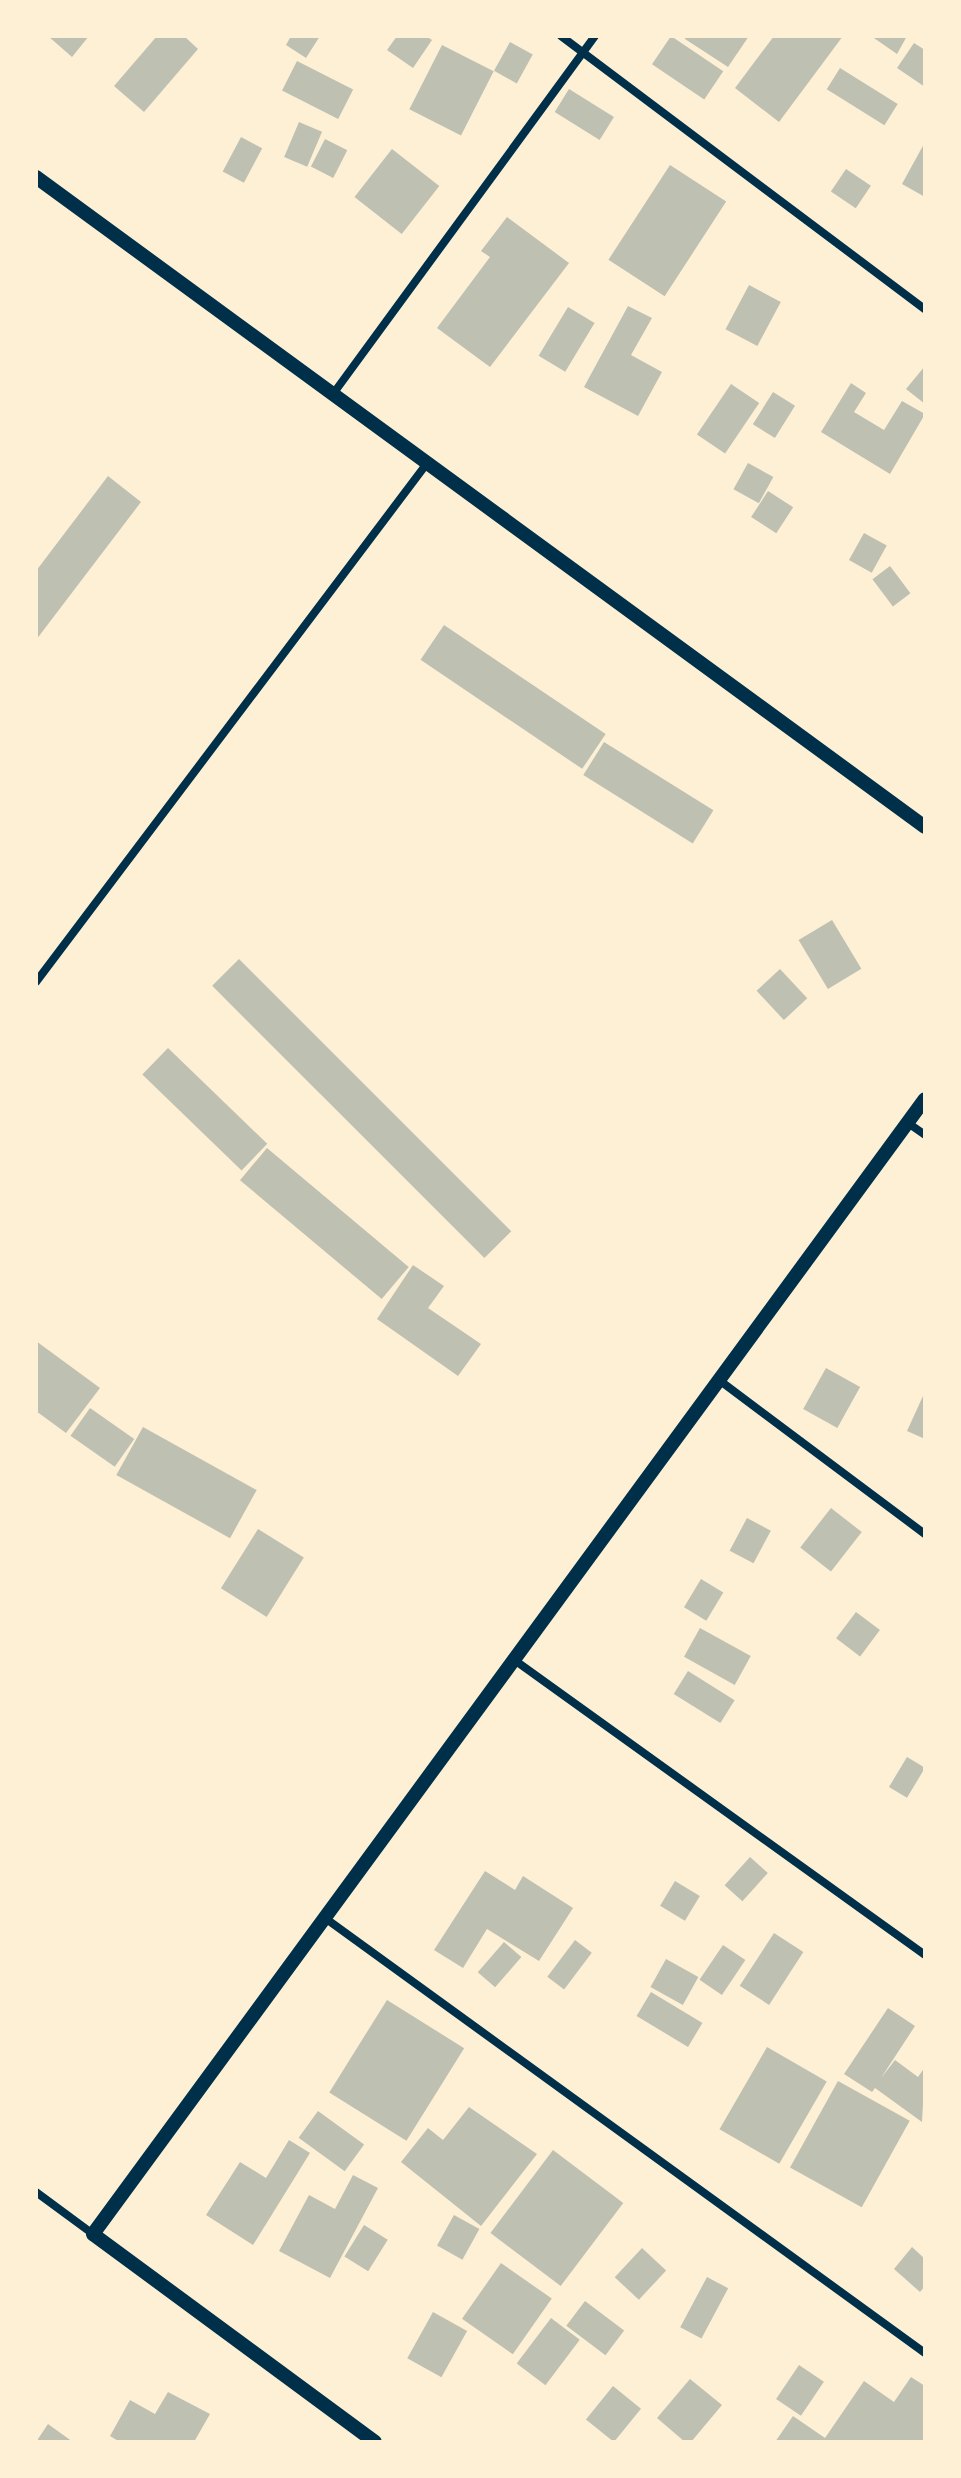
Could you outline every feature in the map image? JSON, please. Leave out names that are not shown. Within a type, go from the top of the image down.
[{"type":"street","points":[[561,36],[925,309]]},
{"type":"street","points":[[333,394],[595,36]]},
{"type":"street","points":[[36,177],[925,827]]},
{"type":"street","points":[[36,982],[429,462]]},
{"type":"street","points":[[93,2234],[925,1099]]},
{"type":"street","points":[[908,1123],[925,1135]]},
{"type":"street","points":[[719,1380],[925,1534]]},
{"type":"street","points":[[512,1659],[925,1955]]},
{"type":"street","points":[[325,1918],[925,2353]]},
{"type":"street","points":[[36,2192],[375,2442]]},
{"type":"building","points":[[48,36],[89,36],[72,57]]},
{"type":"building","points":[[157,36],[184,36],[198,49],[144,112],[114,86]]},
{"type":"building","points":[[291,36],[320,36],[306,58],[286,45]]},
{"type":"building","points":[[397,36],[426,36],[432,40],[413,68],[387,50]]},
{"type":"building","points":[[671,36],[723,71],[704,99],[652,64]]},
{"type":"building","points":[[686,36],[749,36],[728,67],[685,39]]},
{"type":"building","points":[[774,36],[843,36],[779,122],[735,88]]},
{"type":"building","points":[[871,36],[907,36],[897,54]]},
{"type":"building","points":[[510,42],[533,55],[517,83],[494,71]]},
{"type":"building","points":[[914,43],[925,50],[925,87],[897,68]]},
{"type":"building","points":[[442,45],[494,71],[461,135],[409,109]]},
{"type":"building","points":[[297,61],[353,90],[338,119],[282,90]]},
{"type":"building","points":[[840,68],[898,104],[884,125],[827,89]]},
{"type":"building","points":[[569,89],[614,117],[600,140],[555,112]]},
{"type":"building","points":[[299,122],[322,132],[307,167],[284,157]]},
{"type":"building","points":[[241,137],[262,148],[244,183],[223,171]]},
{"type":"building","points":[[325,139],[347,150],[333,178],[311,167]]},
{"type":"building","points":[[925,142],[925,197],[902,184]]},
{"type":"building","points":[[392,149],[439,186],[402,234],[354,197]]},
{"type":"building","points":[[670,165],[726,201],[665,296],[608,260]]},
{"type":"building","points":[[846,169],[871,186],[856,208],[831,191]]},
{"type":"building","points":[[507,217],[569,263],[490,367],[437,328],[490,257],[481,251]]},
{"type":"building","points":[[749,285],[781,302],[757,346],[726,329]]},
{"type":"building","points":[[628,306],[652,318],[631,355],[662,372],[638,416],[584,387]]},
{"type":"building","points":[[568,307],[595,323],[565,372],[539,356]]},
{"type":"building","points":[[925,366],[925,404],[906,389]]},
{"type":"building","points":[[851,383],[866,393],[854,412],[884,430],[902,401],[925,414],[890,474],[821,432]]},
{"type":"building","points":[[731,384],[759,403],[725,454],[697,435]]},
{"type":"building","points":[[773,392],[795,406],[775,438],[753,424]]},
{"type":"building","points":[[748,463],[773,477],[759,503],[733,489]]},
{"type":"building","points":[[108,476],[141,502],[36,640],[36,571]]},
{"type":"building","points":[[768,491],[793,507],[776,533],[751,517]]},
{"type":"building","points":[[864,533],[887,546],[872,573],[849,560]]},
{"type":"building","points":[[890,566],[910,593],[893,606],[872,579]]},
{"type":"building","points":[[444,625],[606,734],[582,769],[421,660]]},
{"type":"building","points":[[604,742],[713,810],[693,843],[583,775]]},
{"type":"building","points":[[832,920],[861,969],[828,989],[799,940]]},
{"type":"building","points":[[239,959],[511,1231],[484,1258],[212,986]]},
{"type":"building","points":[[780,969],[807,998],[784,1020],[757,991]]},
{"type":"building","points":[[168,1048],[267,1144],[242,1170],[142,1075]]},
{"type":"building","points":[[267,1148],[409,1267],[382,1299],[240,1180]]},
{"type":"building","points":[[413,1265],[444,1286],[428,1308],[481,1344],[458,1376],[377,1319]]},
{"type":"building","points":[[36,1341],[100,1388],[66,1433],[36,1411]]},
{"type":"building","points":[[826,1368],[860,1387],[837,1428],[803,1409]]},
{"type":"building","points":[[925,1397],[925,1439],[907,1431]]},
{"type":"building","points":[[90,1408],[134,1439],[115,1467],[70,1436]]},
{"type":"building","points":[[143,1427],[257,1490],[230,1538],[116,1475]]},
{"type":"building","points":[[831,1508],[862,1532],[831,1571],[800,1547]]},
{"type":"building","points":[[747,1518],[771,1531],[753,1563],[730,1551]]},
{"type":"building","points":[[258,1529],[304,1558],[267,1617],[221,1588]]},
{"type":"building","points":[[701,1579],[723,1592],[706,1621],[684,1607]]},
{"type":"building","points":[[856,1612],[880,1630],[860,1656],[836,1638]]},
{"type":"building","points":[[700,1628],[751,1656],[735,1685],[684,1657]]},
{"type":"building","points":[[688,1671],[735,1700],[720,1723],[674,1694]]},
{"type":"building","points":[[907,1757],[925,1768],[907,1798],[889,1787]]},
{"type":"building","points":[[750,1857],[768,1873],[742,1901],[725,1885]]},
{"type":"building","points":[[485,1871],[515,1890],[523,1876],[573,1908],[539,1961],[487,1929],[463,1968],[434,1950]]},
{"type":"building","points":[[675,1881],[700,1896],[685,1921],[660,1906]]},
{"type":"building","points":[[774,1933],[803,1952],[769,2005],[740,1986]]},
{"type":"building","points":[[575,1940],[592,1953],[564,1989],[547,1977]]},
{"type":"building","points":[[504,1942],[521,1957],[495,1987],[478,1972]]},
{"type":"building","points":[[723,1945],[745,1960],[722,1995],[700,1980]]},
{"type":"building","points":[[666,1959],[698,1977],[683,2005],[650,1987]]},
{"type":"building","points":[[651,1992],[702,2023],[688,2047],[637,2016]]},
{"type":"building","points":[[387,2000],[464,2048],[406,2141],[329,2092]]},
{"type":"building","points":[[888,2008],[915,2026],[881,2078],[895,2060],[918,2077],[925,2067],[922,2122],[875,2088],[872,2092],[844,2074]]},
{"type":"building","points":[[767,2047],[827,2082],[779,2164],[720,2129]]},
{"type":"building","points":[[838,2081],[910,2121],[862,2207],[790,2168]]},
{"type":"building","points":[[469,2107],[537,2154],[481,2226],[401,2162],[428,2128],[443,2140]]},
{"type":"building","points":[[318,2111],[364,2145],[345,2171],[299,2138]]},
{"type":"building","points":[[289,2140],[310,2153],[253,2245],[206,2215],[240,2162],[266,2178]]},
{"type":"building","points":[[553,2150],[623,2203],[561,2286],[490,2233]]},
{"type":"building","points":[[353,2175],[378,2188],[330,2278],[279,2251],[309,2195],[335,2209]]},
{"type":"building","points":[[454,2215],[479,2229],[462,2260],[437,2246]]},
{"type":"building","points":[[364,2225],[388,2240],[368,2271],[344,2256]]},
{"type":"building","points":[[912,2247],[925,2259],[925,2286],[920,2292],[894,2269]]},
{"type":"building","points":[[642,2248],[666,2271],[639,2300],[615,2277]]},
{"type":"building","points":[[501,2263],[552,2299],[513,2354],[462,2319]]},
{"type":"building","points":[[707,2277],[728,2288],[701,2339],[680,2327]]},
{"type":"building","points":[[585,2301],[624,2330],[605,2355],[566,2326]]},
{"type":"building","points":[[433,2312],[467,2331],[441,2377],[407,2358]]},
{"type":"building","points":[[551,2318],[580,2340],[545,2385],[517,2364]]},
{"type":"building","points":[[799,2365],[824,2382],[801,2416],[776,2399]]},
{"type":"building","points":[[911,2377],[925,2386],[925,2442],[775,2442],[793,2416],[825,2438],[864,2381],[894,2402]]},
{"type":"building","points":[[690,2379],[722,2405],[691,2442],[685,2442],[657,2418]]},
{"type":"building","points":[[613,2386],[641,2409],[614,2442],[586,2419]]},
{"type":"building","points":[[168,2392],[210,2414],[194,2442],[120,2442],[110,2436],[130,2400],[155,2414]]},
{"type":"building","points":[[48,2424],[73,2442],[36,2442]]}]
